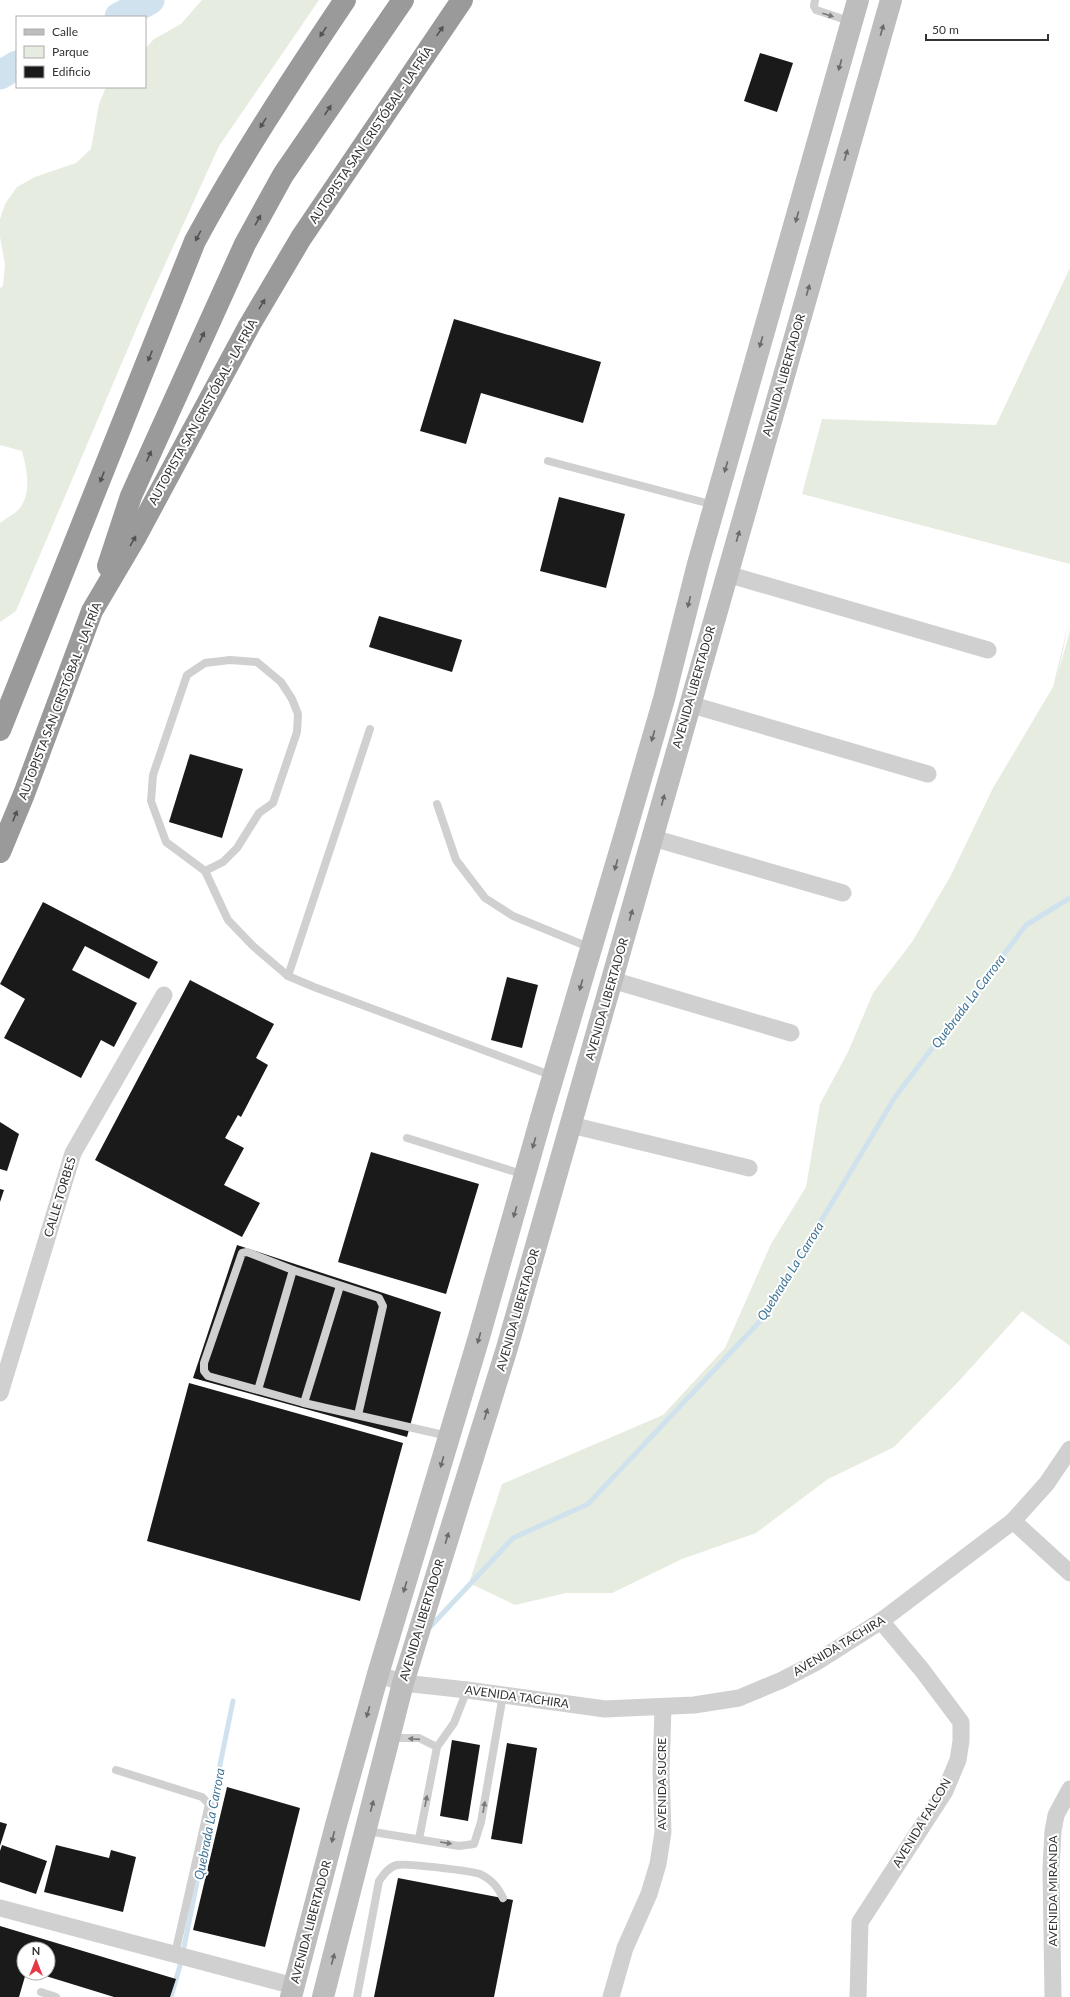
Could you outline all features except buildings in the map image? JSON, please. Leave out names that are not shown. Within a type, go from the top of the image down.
[{"type":"highway","points":[[0,730],[195,241],[226,185],[276,103],[345,0]]},
{"type":"highway","points":[[92,611],[131,496],[245,244],[283,175],[403,0]]},
{"type":"highway","name":"AUTOPISTA SAN CRISTÓBAL - LA FRÍA","points":[[0,852],[24,794],[92,611],[135,538],[249,326],[301,238],[462,0]]},
{"type":"main road","name":"AVENIDA LIBERTADOR","points":[[292,1992],[378,1674],[662,706],[715,505],[858,0]]},
{"type":"main road","name":"AVENIDA LIBERTADOR","points":[[323,1997],[403,1683],[507,1348],[890,0]]},
{"type":"street","points":[[727,574],[988,650]]},
{"type":"street","points":[[689,704],[928,774]]},
{"type":"street","points":[[653,838],[843,893]]},
{"type":"street","points":[[612,980],[791,1033]]},
{"type":"street","name":"CALLE TORBES","points":[[0,1393],[73,1153],[164,995]]},
{"type":"street","points":[[571,1125],[749,1168]]},
{"type":"street","name":"AVENIDA TACHIRA","points":[[378,1674],[403,1683],[468,1690],[605,1709],[694,1705],[739,1698],[782,1680],[815,1663],[881,1621],[1013,1521],[1047,1483],[1070,1448]]},
{"type":"street","points":[[1013,1521],[1070,1573]]},
{"type":"street","name":"AVENIDA FALCON","points":[[858,1997],[860,1922],[945,1791],[958,1760],[961,1741],[961,1722],[922,1670],[881,1621]]},
{"type":"street","name":"AVENIDA SUCRE","points":[[611,1997],[625,1948],[649,1894],[658,1864],[663,1832],[661,1771],[662,1707]]},
{"type":"street","name":"AVENIDA MIRANDA","points":[[1053,1997],[1051,1868],[1052,1831],[1056,1815],[1070,1789]]},
{"type":"street","points":[[0,1908],[174,1954],[292,1992]]},
{"type":"lane","points":[[815,0],[814,6],[816,10],[852,22]]},
{"type":"lane","points":[[548,460],[715,505]]},
{"type":"lane","points":[[205,871],[223,862],[237,848],[258,813],[273,803],[297,732],[298,714],[292,699],[281,682],[257,662],[230,660],[205,663],[187,676],[153,775],[151,800],[166,842],[205,871],[228,920],[253,946],[288,976],[554,1076]]},
{"type":"lane","points":[[288,976],[370,729]]},
{"type":"lane","points":[[437,804],[456,860],[485,898],[512,916],[592,948]]},
{"type":"lane","points":[[407,1138],[525,1175]]},
{"type":"lane","points":[[358,1415],[383,1306],[380,1298],[293,1270],[247,1252],[242,1253],[204,1363],[204,1370],[208,1376],[304,1403],[449,1436]]},
{"type":"lane","points":[[258,1390],[293,1270]]},
{"type":"lane","points":[[304,1403],[340,1286]]},
{"type":"lane","points":[[419,1839],[437,1746],[454,1723],[468,1690]]},
{"type":"lane","points":[[366,1831],[459,1846],[474,1844],[481,1822],[503,1695]]},
{"type":"lane","points":[[390,1738],[419,1738],[437,1746]]},
{"type":"lane","points":[[116,1770],[202,1797],[209,1804],[174,1954]]},
{"type":"lane","points":[[357,1997],[380,1881],[386,1870],[397,1865],[412,1865],[479,1874],[498,1886],[503,1898]]},
{"type":"lane","points":[[41,1992],[56,1997]]},
{"type":"green space","points":[[202,0],[319,0],[219,146],[147,304],[16,611],[0,622],[0,523],[16,512],[25,499],[27,491],[27,475],[22,451],[0,445],[0,288],[3,286],[5,264],[0,237],[0,219],[5,204],[17,187],[35,177],[76,163],[91,149],[99,104],[106,88],[146,88],[146,48],[154,39],[181,24]]},
{"type":"green space","points":[[1070,268],[1070,564],[802,494],[822,419],[996,425]]},
{"type":"green space","points":[[1070,617],[1058,674],[1070,630],[1070,1346],[1022,1311],[959,1381],[894,1447],[828,1479],[756,1533],[682,1559],[612,1593],[566,1593],[515,1605],[469,1583],[502,1484],[663,1415],[725,1348],[771,1244],[806,1187],[820,1104],[848,1052],[873,993],[912,942],[950,877],[993,788],[1053,687]]},
{"type":"waterway","points":[[121,16],[150,0]]},
{"type":"waterway","points":[[0,75],[16,66]]},
{"type":"waterway","name":"Quebrada La Carrora","points":[[430,1627],[513,1538],[588,1504],[764,1317],[895,1097],[1026,925],[1070,898]]},
{"type":"waterway","name":"Quebrada La Carrora","points":[[211,1809],[233,1701]]},
{"type":"waterway","name":"Quebrada La Carrora","points":[[184,1947],[210,1817]]},
{"type":"waterway","name":"Quebrada La Carrora","points":[[171,1997],[181,1962]]}]
